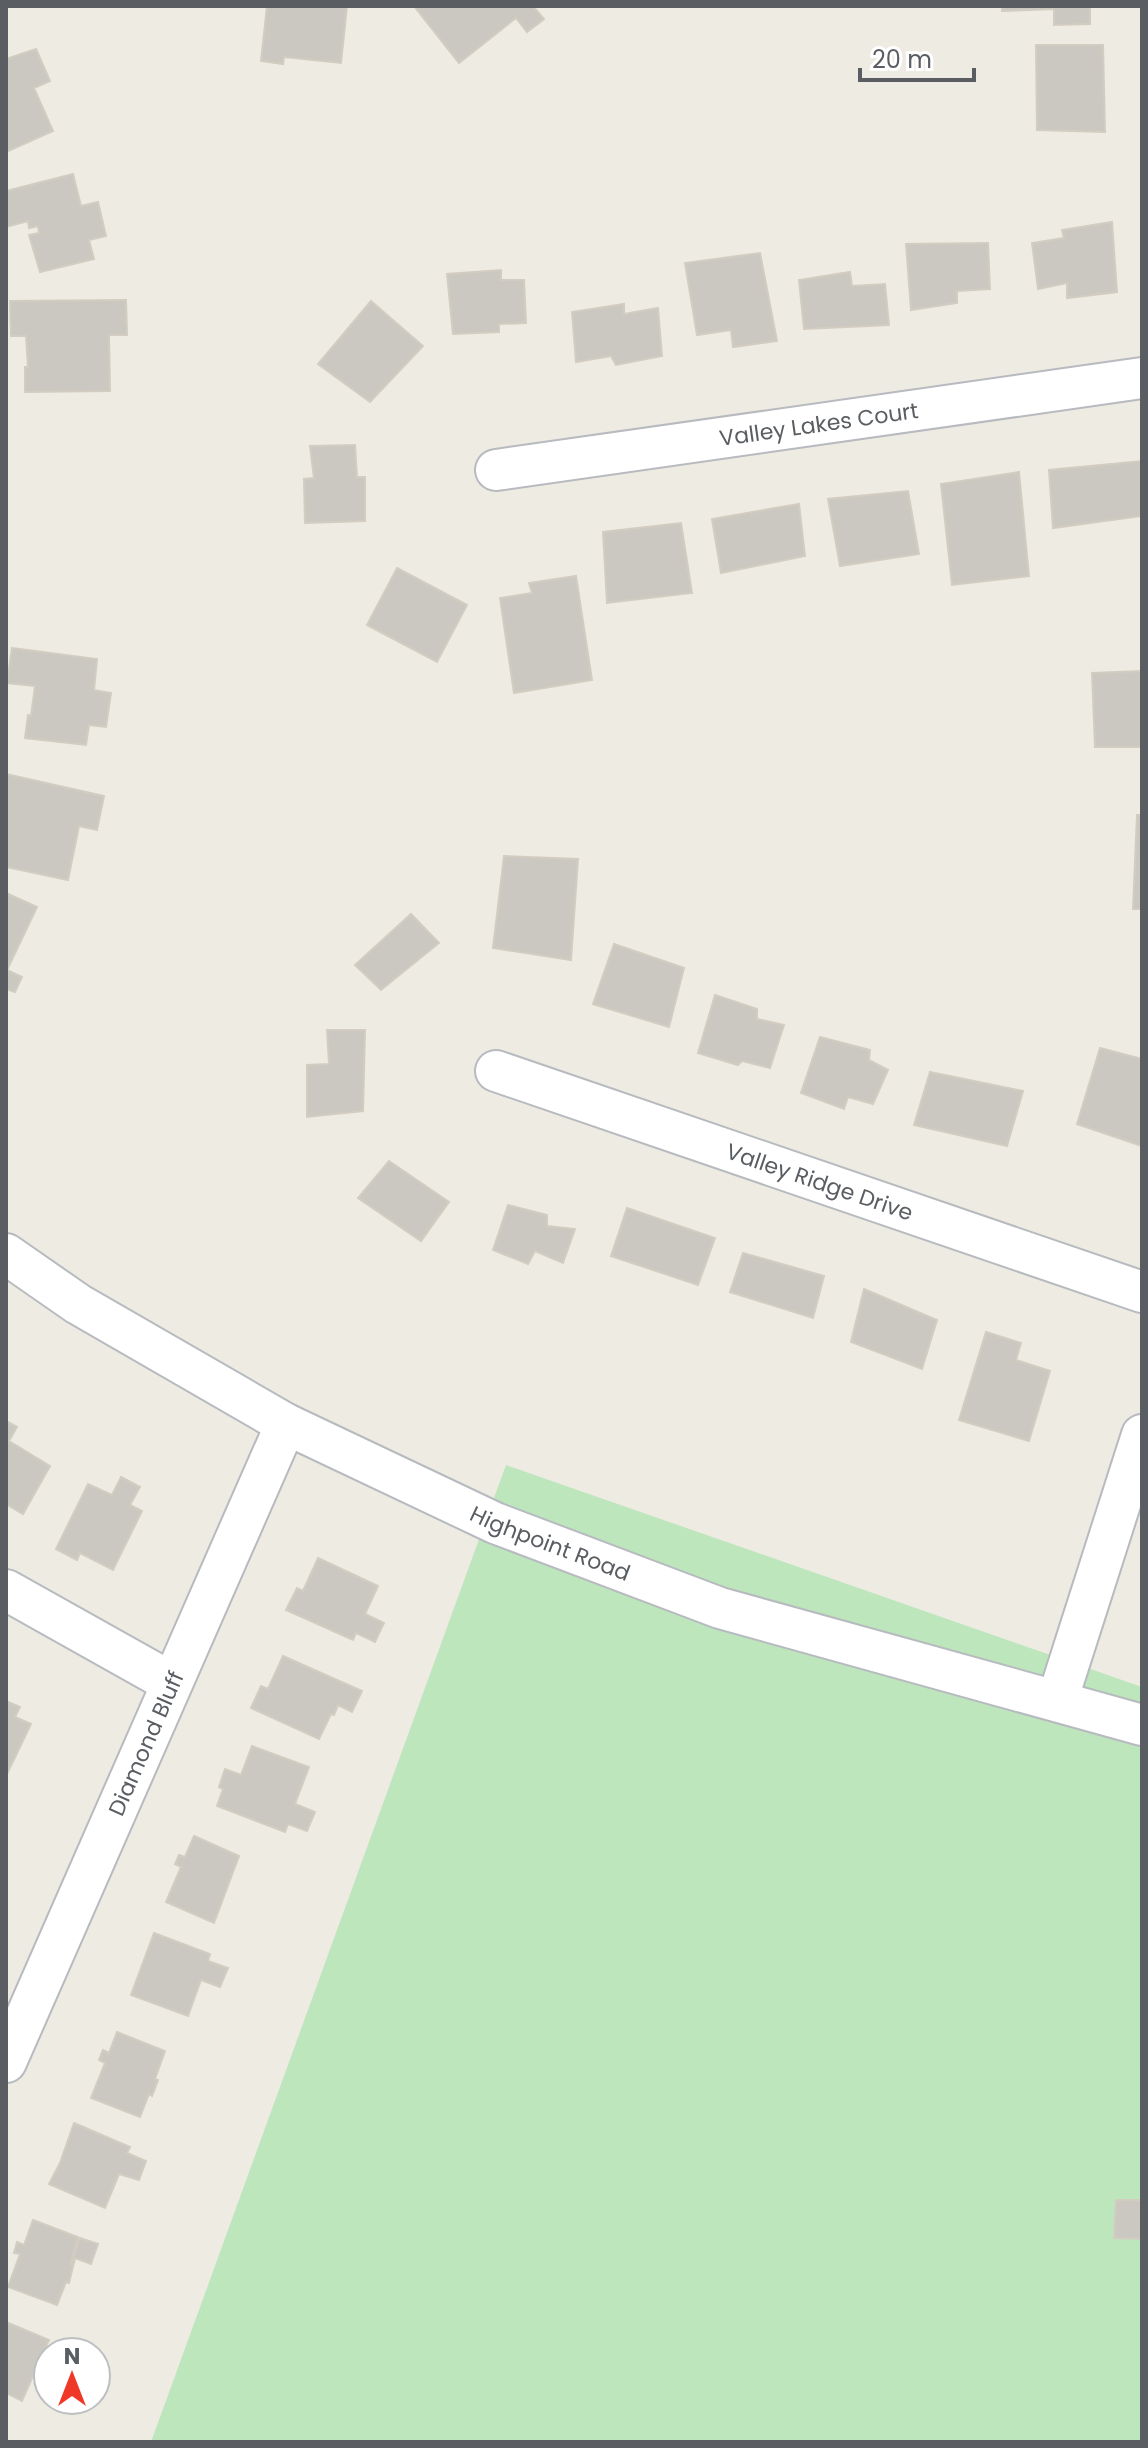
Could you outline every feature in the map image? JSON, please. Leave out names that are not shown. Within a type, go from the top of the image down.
[{"type":"street","name":"Valley Lakes Court","points":[[496,470],[1142,378]]},
{"type":"street","name":"Valley Ridge Drive","points":[[496,1071],[1142,1292]]},
{"type":"street","name":"Highpoint Road","points":[[6,1254],[78,1304],[286,1424],[495,1523],[720,1608],[1142,1725]]},
{"type":"street","name":"Diamond Bluff","points":[[6,2062],[286,1424]]},
{"type":"street","points":[[1057,1701],[1142,1435]]},
{"type":"street","points":[[6,1590],[172,1683]]},
{"type":"green space","points":[[506,1465],[1142,1687],[1142,2442],[151,2442]]},
{"type":"building","points":[[267,6],[347,6],[341,63],[284,57],[283,64],[261,61]]},
{"type":"building","points":[[414,6],[533,6],[544,19],[527,32],[516,18],[459,63]]},
{"type":"building","points":[[1002,6],[1090,6],[1090,24],[1054,25],[1054,9],[1002,11]]},
{"type":"building","points":[[1036,45],[1103,45],[1105,132],[1037,130]]},
{"type":"building","points":[[36,49],[50,81],[34,88],[53,131],[6,152],[6,59]]},
{"type":"building","points":[[73,174],[81,206],[98,202],[106,236],[89,240],[94,259],[40,272],[29,235],[39,233],[38,226],[29,228],[28,221],[6,227],[6,191]]},
{"type":"building","points":[[1112,222],[1117,292],[1067,298],[1067,283],[1038,289],[1032,243],[1064,238],[1062,230]]},
{"type":"building","points":[[988,243],[990,289],[957,291],[957,303],[911,310],[906,244]]},
{"type":"building","points":[[760,253],[777,341],[733,347],[731,330],[697,335],[685,263]]},
{"type":"building","points":[[501,270],[501,280],[524,280],[526,323],[499,324],[499,332],[453,334],[447,274]]},
{"type":"building","points":[[850,272],[852,286],[885,284],[889,325],[804,329],[799,280]]},
{"type":"building","points":[[126,300],[127,335],[109,335],[110,391],[25,392],[25,367],[28,367],[26,336],[11,336],[10,301]]},
{"type":"building","points":[[371,301],[423,346],[370,402],[318,364]]},
{"type":"building","points":[[624,304],[624,314],[658,308],[662,356],[616,365],[611,356],[576,362],[572,312]]},
{"type":"building","points":[[355,445],[357,477],[365,477],[365,521],[305,523],[304,479],[314,478],[310,446]]},
{"type":"building","points":[[1142,461],[1142,516],[1053,528],[1049,470]]},
{"type":"building","points":[[1019,472],[1029,576],[952,585],[941,484]]},
{"type":"building","points":[[908,491],[919,554],[840,566],[828,499]]},
{"type":"building","points":[[799,504],[805,556],[721,573],[712,519]]},
{"type":"building","points":[[681,523],[692,593],[607,603],[603,532]]},
{"type":"building","points":[[397,568],[467,605],[437,662],[367,625]]},
{"type":"building","points":[[576,576],[592,680],[514,693],[500,598],[532,593],[529,583]]},
{"type":"building","points":[[12,648],[97,659],[94,690],[111,693],[106,727],[89,725],[86,745],[25,738],[35,686],[7,683]]},
{"type":"building","points":[[1142,671],[1142,747],[1095,747],[1092,673]]},
{"type":"building","points":[[6,774],[104,796],[97,830],[79,826],[68,880],[6,867]]},
{"type":"building","points":[[1137,815],[1142,815],[1142,909],[1133,909]]},
{"type":"building","points":[[504,856],[578,859],[571,960],[493,948]]},
{"type":"building","points":[[6,893],[37,907],[7,970],[22,977],[15,992],[6,989]]},
{"type":"building","points":[[411,914],[439,943],[381,990],[355,965]]},
{"type":"building","points":[[614,944],[684,968],[669,1027],[593,1004]]},
{"type":"building","points":[[715,995],[757,1009],[757,1019],[784,1025],[770,1068],[742,1061],[738,1065],[698,1053]]},
{"type":"building","points":[[327,1030],[365,1030],[363,1111],[307,1117],[307,1065],[329,1064]]},
{"type":"building","points":[[820,1037],[870,1050],[869,1060],[888,1070],[873,1104],[848,1097],[844,1109],[801,1093]]},
{"type":"building","points":[[1100,1048],[1142,1059],[1142,1146],[1077,1124]]},
{"type":"building","points":[[930,1072],[1023,1091],[1007,1146],[914,1125]]},
{"type":"building","points":[[389,1161],[449,1202],[421,1241],[358,1198]]},
{"type":"building","points":[[508,1205],[547,1215],[547,1226],[575,1229],[563,1263],[535,1251],[528,1264],[493,1250]]},
{"type":"building","points":[[627,1208],[715,1238],[698,1285],[611,1256]]},
{"type":"building","points":[[743,1253],[824,1276],[813,1318],[730,1292]]},
{"type":"building","points":[[864,1289],[937,1320],[922,1369],[851,1342]]},
{"type":"building","points":[[986,1332],[1021,1343],[1016,1360],[1050,1371],[1029,1441],[959,1420]]},
{"type":"building","points":[[6,1421],[17,1427],[9,1441],[50,1466],[23,1514],[6,1504]]},
{"type":"building","points":[[121,1477],[140,1487],[130,1505],[142,1511],[113,1570],[80,1553],[77,1560],[56,1549],[88,1484],[112,1495]]},
{"type":"building","points":[[318,1558],[378,1586],[365,1614],[384,1623],[375,1642],[356,1633],[353,1640],[286,1610],[297,1588],[303,1591]]},
{"type":"building","points":[[283,1656],[362,1691],[352,1712],[338,1705],[319,1739],[251,1708],[261,1686],[268,1689]]},
{"type":"building","points":[[6,1701],[20,1707],[15,1717],[31,1724],[6,1776]]},
{"type":"building","points":[[252,1746],[309,1767],[295,1804],[315,1812],[307,1831],[288,1824],[285,1832],[217,1806],[225,1769],[241,1775]]},
{"type":"building","points":[[194,1836],[239,1856],[214,1923],[166,1902],[181,1867],[175,1864],[179,1855],[185,1857]]},
{"type":"building","points":[[154,1933],[210,1954],[208,1961],[228,1968],[220,1987],[201,1980],[188,2016],[131,1995]]},
{"type":"building","points":[[117,2032],[165,2051],[152,2096],[149,2094],[140,2117],[91,2098],[105,2063],[99,2060],[103,2050],[109,2053]]},
{"type":"building","points":[[74,2123],[130,2147],[127,2153],[146,2161],[139,2180],[119,2174],[105,2208],[49,2184]]},
{"type":"building","points":[[1116,2200],[1142,2200],[1142,2239],[1114,2238]]},
{"type":"building","points":[[33,2220],[78,2237],[70,2266],[80,2238],[98,2244],[91,2264],[75,2258],[69,2283],[66,2282],[57,2305],[8,2287],[20,2254],[14,2253],[17,2242],[24,2245]]},
{"type":"building","points":[[6,2322],[39,2336],[32,2336],[32,2378],[22,2401],[6,2393]]}]
